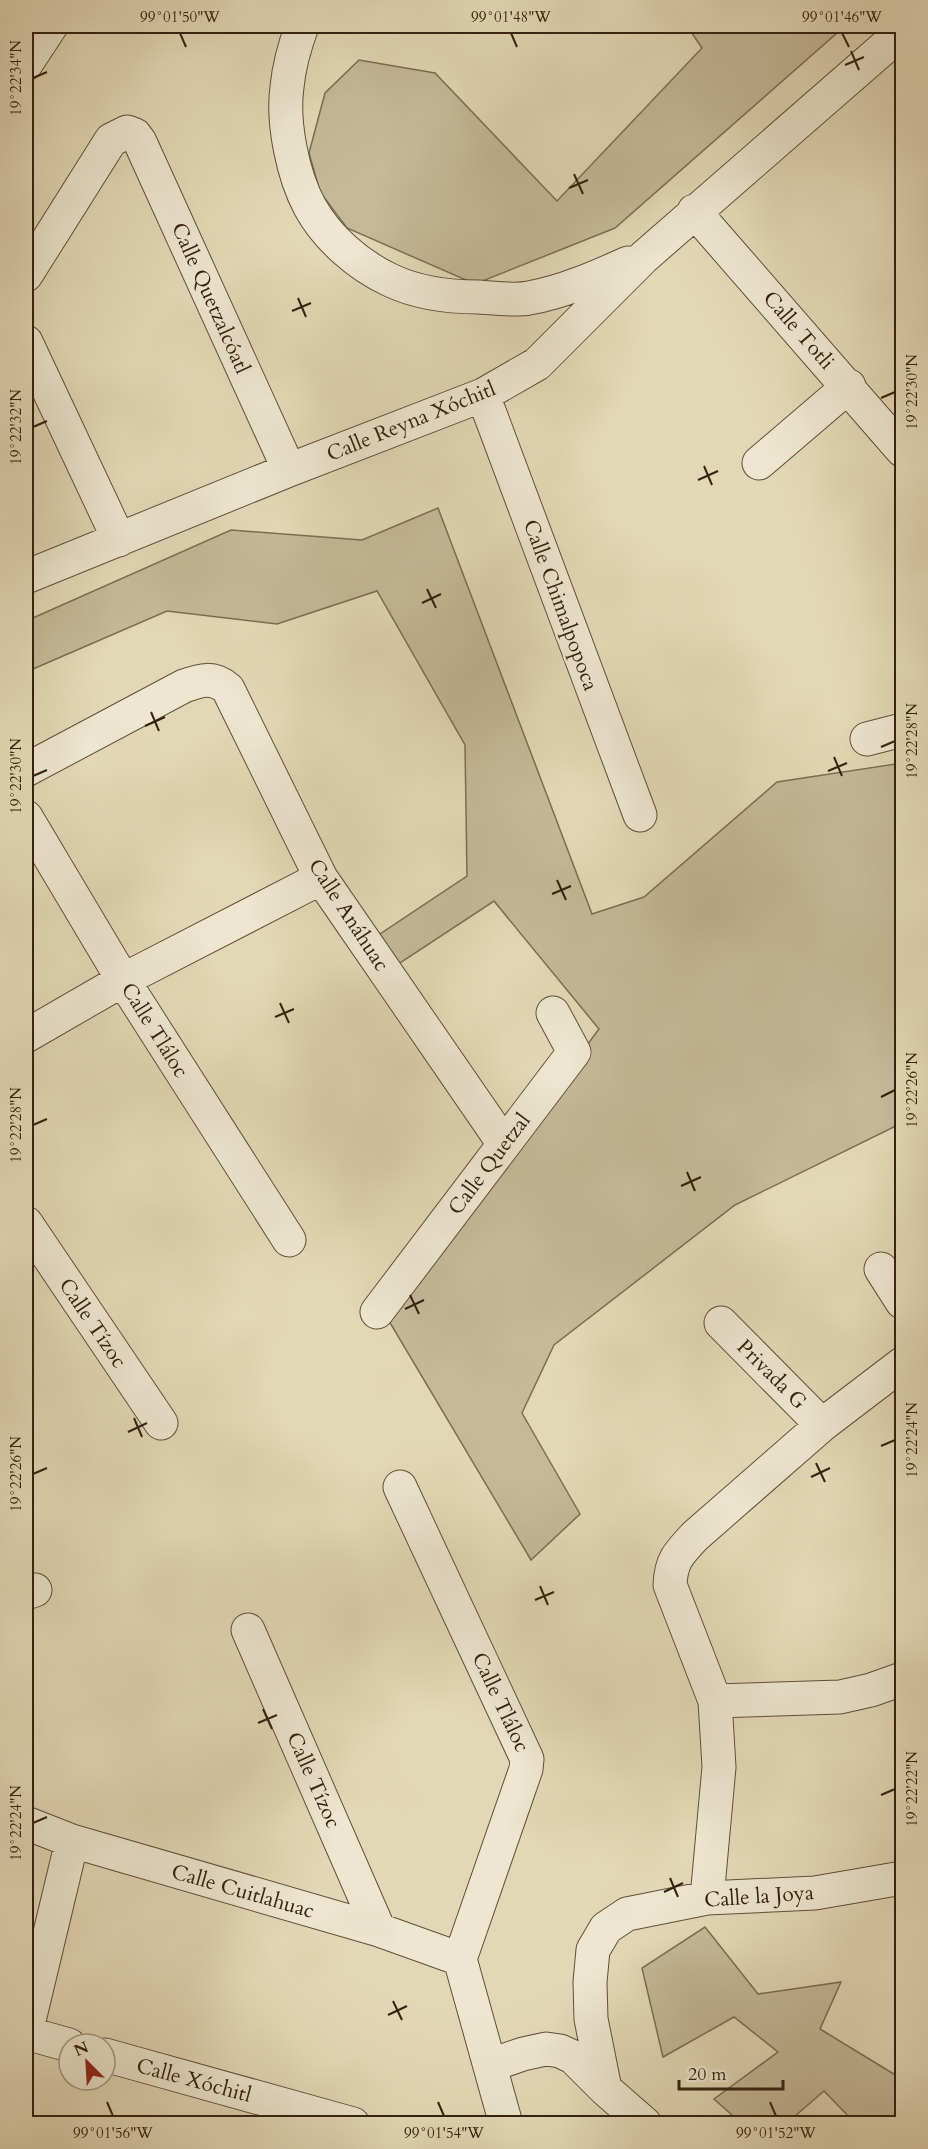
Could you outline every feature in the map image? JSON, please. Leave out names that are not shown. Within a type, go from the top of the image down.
[{"type":"street","points":[[28,56],[51,26]]},
{"type":"street","points":[[302,26],[295,45],[286,89],[287,126],[296,171],[310,207],[332,237],[360,262],[390,280],[425,292],[462,297],[528,298],[586,281],[644,257]]},
{"type":"street","name":"Calle Reyna Xóchitl","points":[[26,577],[289,470],[483,395],[537,364],[644,257],[694,211],[903,32]]},
{"type":"street","name":"Calle Quetzalcóatl","points":[[26,275],[111,140],[127,132],[135,135],[289,470]]},
{"type":"street","name":"Calle Totli","points":[[694,211],[903,450]]},
{"type":"street","points":[[26,342],[119,540]]},
{"type":"street","points":[[759,463],[849,386]]},
{"type":"street","name":"Calle Chimalpopoca","points":[[483,395],[640,815]]},
{"type":"street","name":"Calle Anáhuac","points":[[26,770],[184,686],[212,679],[221,683],[228,689],[321,878],[504,1144]]},
{"type":"street","points":[[867,740],[903,730]]},
{"type":"street","name":"Calle Tláloc","points":[[26,817],[123,980],[289,1240]]},
{"type":"street","points":[[26,1036],[123,980],[321,878]]},
{"type":"street","name":"Calle Quetzal","points":[[377,1312],[574,1052],[553,1013]]},
{"type":"street","name":"Calle Tízoc","points":[[26,1223],[161,1423]]},
{"type":"street","points":[[881,1269],[903,1302]]},
{"type":"street","name":"Privada G","points":[[721,1323],[822,1425]]},
{"type":"street","points":[[707,1898],[719,1767],[715,1701],[670,1585],[671,1567],[681,1551],[695,1536],[822,1425],[903,1364]]},
{"type":"street","name":"Calle Tláloc","points":[[400,1487],[527,1759],[526,1769],[460,1959]]},
{"type":"street","name":"Calle Tízoc","points":[[248,1630],[379,1930]]},
{"type":"street","points":[[715,1701],[840,1697],[872,1690],[903,1679]]},
{"type":"street","name":"Calle Cuitlahuac","points":[[26,1823],[72,1841],[379,1930],[460,1959]]},
{"type":"street","points":[[57,2042],[26,2033],[72,1841]]},
{"type":"street","name":"Calle la Joya","points":[[604,2089],[591,2019],[590,1982],[593,1950],[606,1928],[627,1914],[707,1898],[815,1893],[903,1878]]},
{"type":"street","points":[[460,1959],[506,2124]]},
{"type":"street","points":[[491,2065],[546,2049],[560,2051],[573,2057],[604,2089],[645,2124]]},
{"type":"street","name":"Calle Xóchitl","points":[[117,2058],[353,2124]]},
{"type":"shaded area","points":[[687,26],[845,26],[615,228],[475,284],[347,228],[320,192],[309,153],[325,93],[359,60],[435,73],[557,201],[702,48]]},
{"type":"shaded area","points":[[438,508],[592,914],[644,897],[777,782],[902,763],[902,1123],[735,1205],[554,1345],[522,1413],[580,1514],[531,1560],[386,1316],[599,1029],[494,901],[397,965],[380,934],[467,876],[465,745],[377,591],[277,624],[167,611],[26,672],[26,621],[231,530],[362,540]]},
{"type":"shaded area","points":[[705,1927],[758,1994],[841,1982],[820,2029],[902,2079],[902,2123],[855,2123],[824,2091],[787,2123],[741,2123],[714,2099],[778,2052],[734,2017],[663,2057],[642,1968]]}]
